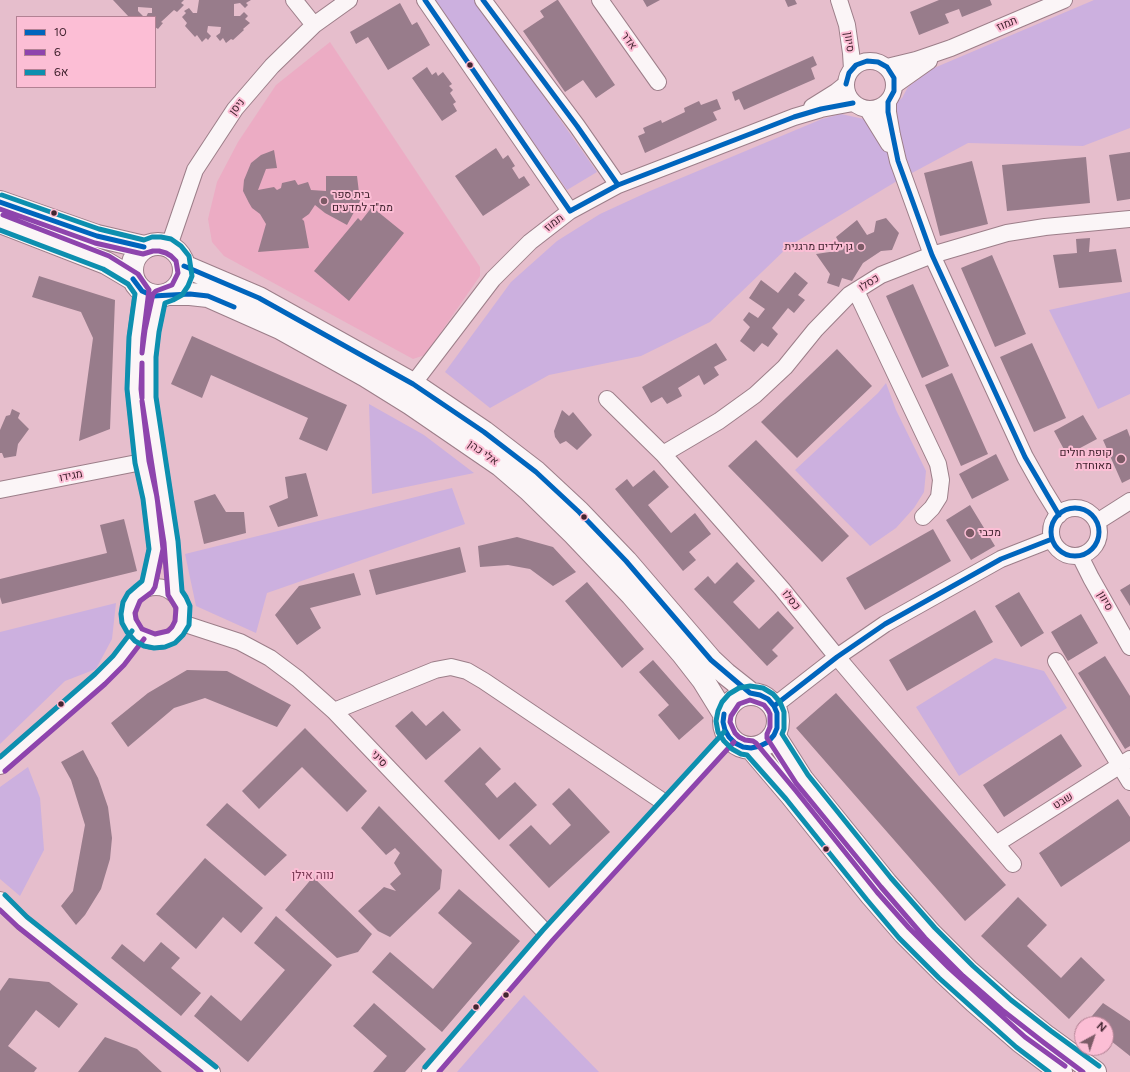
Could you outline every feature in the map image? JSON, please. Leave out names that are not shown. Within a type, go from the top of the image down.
[{"type":"street","points":[[294,0],[314,25]]},
{"type":"street","name":"ניסן","points":[[169,246],[194,170],[235,109],[272,66],[314,25],[349,0]]},
{"type":"street","points":[[425,0],[570,211]]},
{"type":"street","points":[[483,0],[577,126],[618,185]]},
{"type":"street","name":"אדר","points":[[600,0],[658,82]]},
{"type":"street","name":"סיוון","points":[[839,0],[850,44],[852,69]]},
{"type":"street","name":"תמוז","points":[[880,64],[916,60],[951,48],[1064,0]]},
{"type":"street","name":"סיוון","points":[[844,16],[859,42],[880,64]]},
{"type":"street","name":"תמוז","points":[[895,85],[913,71],[951,48]]},
{"type":"street","points":[[861,62],[880,64],[891,72],[895,85],[892,97],[882,107],[868,110],[853,103],[849,97],[846,78],[852,69],[861,62]]},
{"type":"street","name":"תמוז","points":[[794,117],[827,98],[846,84]]},
{"type":"street","points":[[888,102],[888,112],[898,162]]},
{"type":"street","name":"תמוז","points":[[413,384],[493,279],[530,242],[570,211],[618,185],[794,117],[821,109],[853,103]]},
{"type":"street","points":[[868,110],[883,132],[898,162],[932,255],[1025,457],[1059,515]]},
{"type":"street","points":[[0,202],[97,236],[144,248]]},
{"type":"street","name":"כסלו","points":[[663,454],[719,421],[755,395],[785,367],[815,330],[849,295],[880,275],[932,255],[1007,233],[1045,227],[1130,219]]},
{"type":"street","points":[[0,222],[106,263],[151,290],[177,290],[182,283],[185,274],[184,266],[179,254],[169,246],[152,244],[144,248],[138,254],[133,261],[132,270],[151,290],[152,330],[149,357],[149,398],[171,542],[175,594]]},
{"type":"street","name":"אלי כהן","points":[[184,266],[259,298],[413,384],[484,432],[536,472],[568,502],[626,561],[711,660],[750,693]]},
{"type":"street","points":[[148,588],[156,549],[150,498],[142,462],[134,390],[136,337],[151,290]]},
{"type":"street","name":"אלי כהן","points":[[151,290],[208,296],[280,328],[366,376],[411,404],[500,465],[529,490],[632,595],[703,680],[724,714]]},
{"type":"street","points":[[856,291],[938,464],[941,480],[939,497],[932,508],[923,517]]},
{"type":"street","name":"כסלו","points":[[606,399],[663,454],[782,589],[837,657],[1013,864]]},
{"type":"street","name":"מגידו","points":[[0,490],[142,462]]},
{"type":"street","points":[[1096,522],[1130,501]]},
{"type":"street","points":[[1072,508],[1086,511],[1096,522],[1099,536],[1097,542],[1093,548],[1080,556],[1066,554],[1060,551],[1052,539],[1053,523],[1065,510],[1072,508]]},
{"type":"street","points":[[774,706],[837,657],[885,624],[945,589],[1001,559],[1052,539]]},
{"type":"street","name":"סיוון","points":[[1080,556],[1130,647]]},
{"type":"street","points":[[155,586],[162,587],[175,594],[183,607],[183,615],[182,623],[175,634],[163,640],[155,641],[138,635],[129,621],[128,613],[130,604],[134,597],[140,591],[155,586]]},
{"type":"street","name":"סיני","points":[[182,623],[240,642],[270,658],[298,679],[334,711],[548,935]]},
{"type":"street","points":[[0,766],[100,679],[118,661],[138,635]]},
{"type":"street","points":[[1056,661],[1125,762],[1130,782]]},
{"type":"street","points":[[334,711],[435,670],[451,666],[467,671],[484,681],[668,805]]},
{"type":"street","points":[[750,693],[760,695],[768,699],[774,706],[778,720],[774,735],[768,742],[751,748],[743,747],[735,743],[725,730],[723,722],[724,714],[734,699],[750,693]]},
{"type":"street","points":[[774,735],[802,779],[886,883],[930,933],[1007,1005],[1047,1037],[1095,1072]]},
{"type":"street","points":[[430,1072],[548,935],[729,737]]},
{"type":"street","points":[[751,748],[904,933],[944,973],[987,1012],[1021,1042],[1061,1072]]},
{"type":"street","name":"שבט","points":[[996,844],[1125,762]]},
{"type":"street","points":[[0,900],[22,922],[212,1072]]},
{"type":"shaded area","points":[[433,0],[476,0],[597,172],[567,190]]},
{"type":"shaded area","points":[[1094,0],[1130,0],[1130,128],[1083,146],[968,143],[897,181],[789,246],[710,322],[641,356],[549,375],[490,408],[445,372],[511,282],[557,241],[600,214],[650,191],[822,119],[841,114],[864,119],[895,104],[902,98],[908,87],[934,68]]},
{"type":"shaded area","name":"בית ספר ממ\"ד למדעים","points":[[330,42],[480,267],[480,276],[425,355],[413,359],[224,256],[212,242],[208,219],[217,182],[238,142],[276,85]]},
{"type":"shaded area","points":[[1130,292],[1130,394],[1098,409],[1049,310]]},
{"type":"shaded area","points":[[886,383],[896,410],[926,471],[924,492],[914,508],[896,528],[870,546],[795,470],[878,393]]},
{"type":"shaded area","points":[[369,404],[424,435],[474,473],[372,494]]},
{"type":"shaded area","points":[[452,488],[465,524],[267,593],[256,633],[196,606],[185,554]]},
{"type":"shaded area","points":[[116,603],[112,639],[96,669],[65,681],[0,744],[0,632]]},
{"type":"shaded area","points":[[995,658],[1044,671],[1067,708],[959,776],[916,707]]},
{"type":"shaded area","points":[[28,767],[40,798],[44,850],[20,896],[0,879],[0,787]]},
{"type":"shaded area","points":[[524,995],[599,1072],[457,1072]]},
{"type":"building","points":[[113,0],[184,0],[181,3],[184,5],[177,12],[174,10],[161,22],[163,23],[158,29],[156,28],[156,16],[146,16],[148,13],[152,13],[152,8],[138,7],[138,11],[143,16],[128,16]]},
{"type":"building","points":[[199,0],[251,0],[246,3],[248,5],[245,8],[240,3],[234,4],[234,16],[240,16],[244,12],[248,16],[245,19],[250,23],[233,40],[231,39],[226,43],[223,38],[220,41],[216,36],[220,33],[221,27],[208,26],[207,32],[211,36],[208,40],[206,38],[202,42],[197,35],[195,37],[185,26],[187,23],[182,17],[186,13],[184,11],[189,8],[193,13],[197,13]]},
{"type":"building","points":[[557,0],[615,85],[596,98],[583,80],[565,92],[523,31],[544,17],[540,11]]},
{"type":"building","points":[[643,0],[660,0],[647,7]]},
{"type":"building","points":[[785,0],[795,0],[797,4],[788,7]]},
{"type":"building","points":[[939,0],[990,0],[992,5],[962,17],[959,9],[945,14],[949,23],[919,35],[910,12]]},
{"type":"building","points":[[400,3],[412,25],[417,22],[430,45],[388,70],[368,37],[356,44],[350,32]]},
{"type":"building","points":[[813,56],[817,65],[811,68],[815,79],[744,110],[739,99],[735,101],[732,92]]},
{"type":"building","points":[[427,67],[432,75],[436,72],[438,76],[443,72],[452,84],[449,86],[453,90],[450,93],[456,102],[453,104],[457,111],[442,121],[412,78]]},
{"type":"building","points":[[717,99],[721,109],[713,112],[717,120],[645,153],[638,136],[645,133],[643,128],[661,120],[662,123],[685,112],[684,108],[699,101],[701,105]]},
{"type":"building","points":[[496,148],[503,159],[508,155],[515,166],[512,168],[519,179],[524,176],[530,185],[483,216],[455,176]]},
{"type":"building","points":[[274,150],[277,168],[266,169],[258,190],[274,187],[277,190],[281,188],[282,183],[295,180],[298,185],[308,182],[311,190],[326,191],[326,176],[357,176],[360,201],[347,225],[325,213],[315,205],[309,214],[302,219],[304,221],[309,248],[258,252],[266,224],[260,214],[252,208],[243,191],[244,180],[251,163],[261,155]]},
{"type":"building","points":[[1130,152],[1130,199],[1117,201],[1109,155]]},
{"type":"building","points":[[1086,157],[1090,203],[1007,211],[1002,165]]},
{"type":"building","points":[[972,161],[988,224],[940,236],[924,173]]},
{"type":"building","points":[[372,207],[404,233],[349,301],[314,271],[358,218],[361,221]]},
{"type":"building","points":[[886,218],[899,233],[892,250],[881,251],[863,263],[852,281],[842,278],[839,287],[827,283],[830,274],[816,254],[843,250],[836,237],[857,220],[867,235],[874,232],[876,221]]},
{"type":"building","points":[[1090,238],[1089,252],[1116,249],[1122,282],[1059,288],[1053,255],[1077,253],[1076,239]]},
{"type":"building","points":[[992,255],[1026,334],[995,347],[961,268]]},
{"type":"building","points":[[795,272],[808,283],[798,295],[805,300],[794,313],[788,308],[772,328],[778,334],[768,347],[762,343],[754,352],[740,341],[750,327],[743,320],[749,312],[758,318],[765,309],[749,298],[761,280],[778,293]]},
{"type":"building","points":[[39,276],[115,300],[110,429],[79,441],[93,338],[81,312],[32,297]]},
{"type":"building","points":[[913,284],[949,366],[922,378],[886,296]]},
{"type":"building","points":[[192,336],[347,405],[327,451],[299,439],[308,418],[211,375],[202,398],[171,384]]},
{"type":"building","points":[[716,343],[727,360],[714,367],[719,375],[704,385],[699,375],[678,388],[682,396],[667,404],[662,397],[651,403],[642,387]]},
{"type":"building","points":[[1032,343],[1066,418],[1034,432],[1000,357]]},
{"type":"building","points":[[837,349],[872,386],[797,458],[761,422]]},
{"type":"building","points":[[952,373],[988,454],[961,466],[925,385]]},
{"type":"building","points":[[12,409],[20,413],[18,418],[29,429],[18,444],[16,456],[4,458],[2,453],[0,453],[0,430],[6,416],[10,415]]},
{"type":"building","points":[[562,410],[569,416],[573,412],[592,435],[577,450],[566,441],[560,444],[555,437],[554,431]]},
{"type":"building","points":[[1083,415],[1097,439],[1067,455],[1054,431]]},
{"type":"building","name":"קופת חולים מאוחדת","points":[[1127,429],[1130,437],[1130,479],[1122,483],[1103,440]]},
{"type":"building","points":[[756,440],[849,536],[822,562],[728,466]]},
{"type":"building","points":[[996,454],[1009,480],[972,499],[959,474]]},
{"type":"building","points":[[654,470],[669,487],[648,505],[671,533],[695,513],[711,534],[689,552],[696,560],[683,571],[615,489],[627,479],[633,487]]},
{"type":"building","points":[[306,473],[318,516],[278,527],[269,506],[288,498],[285,477]]},
{"type":"building","points":[[215,494],[226,512],[244,512],[246,533],[204,544],[194,501]]},
{"type":"building","name":"מכבי","points":[[970,505],[995,546],[971,560],[946,520]]},
{"type":"building","points":[[124,519],[137,571],[2,604],[0,597],[0,579],[107,553],[100,525]]},
{"type":"building","points":[[933,529],[951,561],[865,610],[846,578]]},
{"type":"building","points":[[517,537],[553,547],[576,572],[553,586],[530,569],[508,565],[480,567],[478,546]]},
{"type":"building","points":[[460,547],[466,572],[376,595],[369,570]]},
{"type":"building","points":[[737,562],[755,581],[733,602],[759,629],[778,611],[794,628],[772,650],[778,656],[767,666],[694,589],[708,576],[715,584]]},
{"type":"building","points":[[354,573],[361,595],[310,608],[321,628],[297,645],[275,615],[299,586]]},
{"type":"building","points":[[587,582],[644,649],[622,668],[565,601]]},
{"type":"building","points":[[1130,584],[1130,606],[1120,590]]},
{"type":"building","points":[[1019,592],[1044,633],[1021,647],[995,606]]},
{"type":"building","points":[[975,610],[993,642],[907,691],[889,660]]},
{"type":"building","points":[[1081,614],[1098,643],[1068,661],[1051,632]]},
{"type":"building","points":[[1105,656],[1130,696],[1130,746],[1125,749],[1078,673]]},
{"type":"building","points":[[653,660],[704,718],[679,740],[658,715],[669,705],[639,672]]},
{"type":"building","points":[[187,670],[227,671],[291,705],[277,727],[205,698],[174,708],[128,747],[111,723],[148,693]]},
{"type":"building","points":[[836,693],[1006,885],[965,921],[796,728]]},
{"type":"building","points":[[412,711],[426,726],[443,711],[461,730],[426,760],[395,726]]},
{"type":"building","points":[[305,728],[367,791],[347,812],[302,767],[259,809],[242,791]]},
{"type":"building","points":[[1061,734],[1082,766],[1004,817],[983,785]]},
{"type":"building","points":[[480,747],[501,769],[485,784],[497,798],[515,782],[537,805],[499,840],[444,781]]},
{"type":"building","points":[[83,750],[98,778],[108,807],[112,838],[110,859],[101,889],[85,915],[76,925],[61,906],[73,891],[85,825],[71,780],[61,762]]},
{"type":"building","points":[[569,788],[610,832],[549,888],[509,845],[531,825],[550,845],[571,825],[552,804]]},
{"type":"building","points":[[1118,799],[1130,817],[1130,841],[1061,887],[1039,853]]},
{"type":"building","points":[[227,803],[287,855],[265,876],[206,825]]},
{"type":"building","points":[[379,806],[442,870],[440,889],[390,937],[378,931],[358,911],[384,887],[396,891],[390,884],[401,874],[394,863],[400,853],[395,848],[386,855],[361,828]]},
{"type":"building","points":[[205,858],[263,908],[241,933],[223,917],[196,949],[156,914]]},
{"type":"building","points":[[313,877],[372,934],[358,952],[337,958],[285,910]]},
{"type":"building","points":[[459,889],[520,941],[442,1032],[372,972],[390,952],[433,989],[472,943],[438,913]]},
{"type":"building","points":[[1018,897],[1047,925],[1027,946],[1061,978],[1081,957],[1105,980],[1069,1019],[981,936]]},
{"type":"building","points":[[276,916],[332,965],[248,1062],[194,1016],[211,995],[241,1021],[285,970],[254,943]]},
{"type":"building","points":[[161,942],[180,958],[171,968],[201,993],[181,1016],[111,958],[122,944],[144,962]]},
{"type":"building","points":[[9,978],[49,982],[78,1004],[59,1028],[36,1010],[8,1046],[37,1068],[34,1072],[0,1072],[0,991]]},
{"type":"building","points":[[374,1003],[426,1049],[405,1072],[373,1072],[387,1056],[353,1026]]},
{"type":"building","points":[[1103,1003],[1130,1021],[1130,1056],[1114,1043],[1114,1016],[1092,1016]]},
{"type":"building","points":[[105,1037],[137,1049],[162,1072],[78,1072]]},
{"type":"transit line","name":"10","points":[[425,0],[570,211]]},
{"type":"transit line","name":"10","points":[[483,0],[577,126],[618,185]]},
{"type":"transit line","name":"10","points":[[846,84],[849,73],[856,65],[867,61],[878,62],[887,67],[894,78],[894,91],[888,102]]},
{"type":"transit line","name":"10","points":[[888,102],[888,112],[898,161],[932,255],[1025,457],[1059,515]]},
{"type":"transit line","name":"10","points":[[570,211],[618,185],[794,117],[821,109],[853,103]]},
{"type":"transit line","name":"6א","points":[[0,230],[103,269],[128,284],[135,294],[129,337],[127,389],[135,463],[143,499],[149,549],[142,581],[128,593],[123,602],[121,614],[122,623],[127,632],[135,641],[144,646],[154,648],[165,647],[175,643],[183,635],[189,625],[190,606],[182,591],[178,541],[156,397],[156,357],[165,303],[182,295],[192,276],[189,256],[181,246],[171,239],[152,237],[144,240],[99,229],[2,195]]},
{"type":"transit line","name":"10","points":[[0,202],[97,236],[144,247]]},
{"type":"transit line","name":"6","points":[[0,209],[95,243],[143,254],[159,251],[166,253],[176,261],[178,273],[172,285],[156,291],[153,294],[145,330],[142,353],[149,290],[138,274],[109,256],[3,215]]},
{"type":"transit line","name":"10","points":[[184,266],[259,298],[413,384],[484,432],[536,472],[579,512],[626,561],[711,660],[750,693],[760,695],[768,699],[774,706],[777,713],[777,728],[774,735],[768,742],[751,748],[743,747],[735,743],[729,737],[723,722],[724,714]]},
{"type":"transit line","name":"10","points":[[133,279],[142,291],[153,296],[190,294],[208,296],[234,307]]},
{"type":"transit line","name":"6","points":[[142,363],[142,398],[141,389],[142,363]]},
{"type":"transit line","name":"6","points":[[142,401],[149,461],[157,497],[163,549],[155,587],[152,592],[140,601],[135,613],[136,619],[142,629],[155,634],[168,631],[172,627],[175,621],[176,608],[168,595],[164,543],[142,401]]},
{"type":"transit line","name":"10","points":[[1075,508],[1084,510],[1092,515],[1097,523],[1099,532],[1097,541],[1092,549],[1084,554],[1075,556],[1066,554],[1058,549],[1053,541],[1051,532],[1053,523],[1058,515],[1066,510],[1075,508]]},
{"type":"transit line","name":"10","points":[[774,706],[837,657],[885,624],[1001,559],[1052,539]]},
{"type":"transit line","name":"6א","points":[[0,757],[95,674],[113,656],[132,631]]},
{"type":"transit line","name":"6","points":[[5,771],[105,684],[124,665],[144,639]]},
{"type":"transit line","name":"6א","points":[[1049,1072],[1016,1047],[939,978],[899,938],[786,799],[747,755],[741,754],[732,749],[724,741],[718,732],[716,721],[722,702],[729,694],[739,688],[750,686],[763,688],[773,694],[780,702],[784,712],[784,729],[782,734],[808,775],[891,878],[935,928],[973,966],[1011,1000],[1099,1066]]},
{"type":"transit line","name":"6","points":[[1065,1066],[1025,1037],[949,968],[909,928],[877,892],[756,743],[745,740],[735,733],[730,722],[731,716],[739,704],[750,700],[764,705],[768,710],[770,714],[770,727],[767,738],[796,783],[925,938],[963,976],[1002,1010],[1083,1072]]},
{"type":"transit line","name":"6א","points":[[425,1067],[543,930],[724,732]]},
{"type":"transit line","name":"6","points":[[439,1072],[553,940],[734,742]]},
{"type":"transit line","name":"6א","points":[[5,895],[27,917],[216,1067]]},
{"type":"transit line","name":"6","points":[[0,910],[18,927],[201,1072]]},
{"type":"place","name":"בית ספר ממ\"ד למדעים","points":[[324,201]]},
{"type":"place","name":"גן ילדים מרגנית","points":[[861,247]]},
{"type":"place","name":"קופת חולים מאוחדת","points":[[1121,459]]},
{"type":"place","name":"מכבי","points":[[970,533]]},
{"type":"district","name":"נווה אילן","points":[[313,875]]}]
